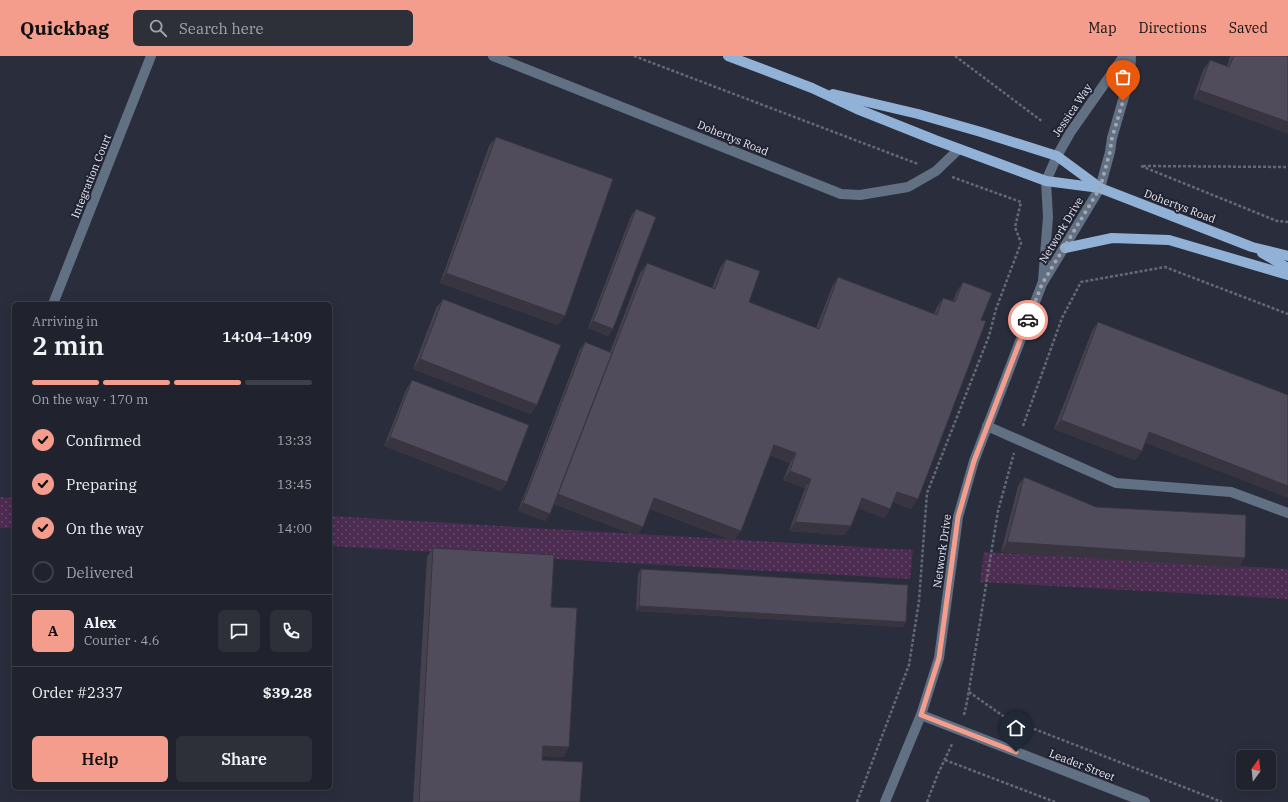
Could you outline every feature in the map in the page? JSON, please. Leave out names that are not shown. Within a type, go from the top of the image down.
[{"type":"main road","name":"Dohertys Road","points":[[728,56],[812,88],[857,109],[1046,181],[1100,188],[1252,247],[1288,256]]},
{"type":"main road","name":"Dohertys Road","points":[[812,88],[918,114],[1057,156],[1100,188]]},
{"type":"main road","points":[[1065,248],[1112,238],[1169,240],[1288,275]]},
{"type":"main road","name":"Dohertys Road","points":[[1252,247],[1288,268]]},
{"type":"street","name":"Integration Court","points":[[54,302],[151,56]]},
{"type":"street","name":"Dohertys Road","points":[[493,56],[841,194],[860,195],[908,187],[936,171],[959,149]]},
{"type":"street","name":"Jessica Way","points":[[1046,181],[1057,156],[1070,133],[1124,56]]},
{"type":"street","points":[[1100,188],[1110,152],[1112,138],[1130,76],[1131,56]]},
{"type":"street","name":"Network Drive","points":[[1042,284],[1048,217],[1046,181]]},
{"type":"street","name":"Network Drive","points":[[885,802],[921,715],[939,658],[958,517],[974,461],[1042,284],[1100,188]]},
{"type":"street","points":[[987,426],[1116,483],[1231,492],[1288,513]]},
{"type":"street","name":"Leader Street","points":[[921,715],[1145,802]]},
{"type":"path","points":[[634,56],[1021,202],[1015,227],[1022,243],[996,309],[989,336],[927,494],[919,601],[909,665],[857,802]]},
{"type":"path","points":[[955,56],[1043,122]]},
{"type":"path","points":[[1286,168],[1141,166],[1277,221],[1288,222]]},
{"type":"path","points":[[927,802],[959,730],[968,702],[998,511],[1018,440],[1062,318],[1081,282],[1165,267],[1288,314]]},
{"type":"path","points":[[969,692],[1006,718],[1222,802]]},
{"type":"path","points":[[945,760],[1055,802]]},
{"type":"shaded area","points":[[0,497],[12,498],[12,528],[0,528]]},
{"type":"shaded area","points":[[332,516],[913,550],[910,579],[332,546]]},
{"type":"shaded area","points":[[984,552],[1288,569],[1288,599],[980,582]]},
{"type":"building","points":[[1234,56],[1288,56],[1288,122],[1199,90],[1210,60],[1229,67]]},
{"type":"building","points":[[496,137],[613,179],[565,316],[446,273]]},
{"type":"building","points":[[636,209],[656,217],[613,329],[593,321]]},
{"type":"building","points":[[726,259],[760,271],[749,302],[819,329],[838,277],[937,315],[943,298],[955,302],[963,282],[992,293],[981,320],[986,321],[918,499],[897,492],[890,509],[862,498],[851,526],[795,522],[811,479],[790,471],[796,453],[774,445],[741,531],[654,498],[643,527],[558,494],[647,263],[715,289]]},
{"type":"building","points":[[443,299],[561,345],[537,405],[420,359]]},
{"type":"building","points":[[1098,322],[1288,395],[1288,486],[1149,432],[1142,451],[1061,420]]},
{"type":"building","points":[[585,342],[612,353],[550,514],[523,503]]},
{"type":"building","points":[[412,380],[529,425],[507,482],[390,437]]},
{"type":"building","points":[[1024,477],[1096,507],[1246,515],[1245,558],[1007,542]]},
{"type":"building","points":[[433,548],[554,555],[551,607],[577,608],[569,747],[543,746],[542,760],[583,762],[580,802],[419,802]]},
{"type":"building","points":[[641,569],[908,585],[906,622],[639,606]]},
{"type":"way so far","points":[[1028,320],[1042,284],[1100,188],[1123,101]]},
{"type":"route","points":[[1016,752],[921,715],[939,658],[958,517],[974,461],[1028,320]]}]
